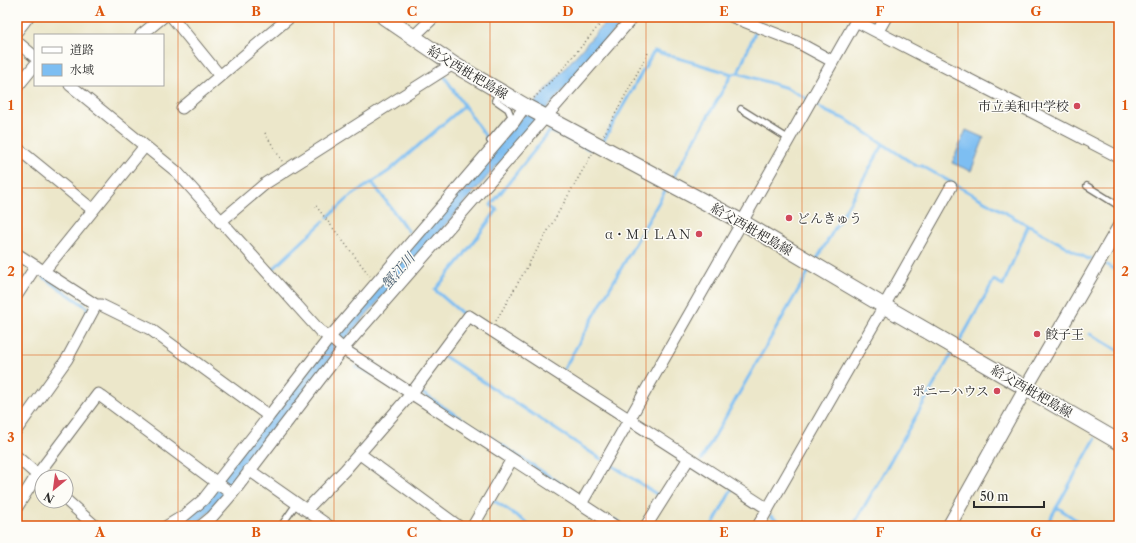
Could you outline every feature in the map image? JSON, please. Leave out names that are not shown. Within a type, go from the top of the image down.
[{"type":"main road","name":"給父西枇杷島線","points":[[384,17],[453,64],[500,92],[742,222],[1119,442]]},
{"type":"street","points":[[17,31],[28,17]]},
{"type":"street","points":[[142,34],[164,17]]},
{"type":"street","points":[[172,17],[220,76]]},
{"type":"street","points":[[182,108],[290,17]]},
{"type":"street","points":[[413,37],[434,17]]},
{"type":"street","points":[[201,526],[212,517],[343,350],[633,17]]},
{"type":"street","points":[[733,17],[797,42],[832,61]]},
{"type":"street","points":[[878,31],[886,17]]},
{"type":"street","points":[[581,504],[856,19],[1119,157]]},
{"type":"street","points":[[17,42],[34,56]]},
{"type":"street","points":[[220,222],[266,183],[453,64]]},
{"type":"street","points":[[17,87],[34,66]]},
{"type":"street","points":[[71,86],[177,172],[220,222],[320,331],[343,350],[581,504],[601,522],[615,526]]},
{"type":"street","points":[[167,526],[185,515],[203,500],[218,483],[268,416],[330,338],[514,122],[525,106]]},
{"type":"street","points":[[17,296],[40,268],[93,210],[145,146]]},
{"type":"street","points":[[17,148],[93,210]]},
{"type":"street","points":[[758,526],[951,187]]},
{"type":"street","points":[[949,526],[1026,388],[1119,227]]},
{"type":"street","points":[[17,254],[96,305],[100,305],[150,329],[268,416]]},
{"type":"street","points":[[17,429],[67,359],[96,305]]},
{"type":"street","points":[[306,510],[360,454],[411,394],[470,316],[768,509]]},
{"type":"street","points":[[46,469],[98,394],[231,493]]},
{"type":"street","points":[[360,454],[458,526]]},
{"type":"street","points":[[17,457],[34,472]]},
{"type":"street","points":[[646,526],[689,458]]},
{"type":"street","points":[[473,526],[512,459]]},
{"type":"street","points":[[249,470],[330,526]]},
{"type":"street","points":[[17,506],[34,485]]},
{"type":"street","points":[[74,507],[95,526]]},
{"type":"lane","points":[[490,141],[511,116],[508,109],[495,100],[500,92]]},
{"type":"lane","points":[[741,109],[789,139]]},
{"type":"lane","points":[[1087,186],[1119,206]]},
{"type":"lane","points":[[281,526],[297,503]]},
{"type":"path","points":[[525,106],[560,72],[606,17]]},
{"type":"path","points":[[491,330],[598,145],[649,51]]},
{"type":"path","points":[[265,133],[287,170]]},
{"type":"path","points":[[316,206],[376,284]]},
{"type":"water","name":"蟹江川","points":[[610,17],[627,17],[341,344],[213,509],[193,526],[173,526],[186,517],[329,343]]},
{"type":"water","points":[[966,130],[984,138],[971,171],[952,163]]},
{"type":"waterway","points":[[674,176],[732,74],[738,73],[756,30]]},
{"type":"waterway","points":[[604,140],[654,51],[732,74]]},
{"type":"waterway","points":[[738,73],[787,88],[807,99]]},
{"type":"waterway","points":[[444,76],[488,140]]},
{"type":"waterway","points":[[817,105],[825,111],[847,120],[915,165],[922,166],[1088,259],[1091,258]]},
{"type":"waterway","points":[[328,217],[351,196],[389,171],[464,106]]},
{"type":"waterway","points":[[464,315],[435,290],[461,259],[497,210],[491,205],[550,131],[589,149]]},
{"type":"waterway","points":[[817,259],[883,145]]},
{"type":"waterway","points":[[372,182],[408,231]]},
{"type":"waterway","points":[[564,369],[665,191]]},
{"type":"waterway","points":[[272,272],[271,271],[324,221]]},
{"type":"waterway","points":[[960,341],[994,280],[1003,285],[1028,226]]},
{"type":"waterway","points":[[1107,265],[1119,272]]},
{"type":"waterway","points":[[701,460],[809,271]]},
{"type":"waterway","points":[[43,277],[88,308],[87,311]]},
{"type":"waterway","points":[[1090,334],[1119,351]]},
{"type":"waterway","points":[[853,526],[951,355]]},
{"type":"waterway","points":[[444,356],[601,459]]},
{"type":"waterway","points":[[356,367],[371,374]]},
{"type":"waterway","points":[[420,390],[419,391],[572,491]]},
{"type":"waterway","points":[[1046,526],[1095,439]]},
{"type":"waterway","points":[[610,464],[661,497]]},
{"type":"waterway","points":[[712,526],[732,489]]},
{"type":"waterway","points":[[493,500],[532,526]]},
{"type":"waterway","points":[[1057,507],[1085,526]]},
{"type":"waterway","points":[[771,516],[786,526]]},
{"type":"waterway","points":[[615,520],[625,526]]},
{"type":"place","name":"市立美和中学校","points":[[1077,106]]},
{"type":"place","name":"どんきゅう","points":[[789,218]]},
{"type":"place","name":"α・ＭＩＬＡＮ","points":[[699,234]]},
{"type":"place","name":"餃子王","points":[[1037,334]]},
{"type":"place","name":"ポニーハウス","points":[[997,391]]}]
